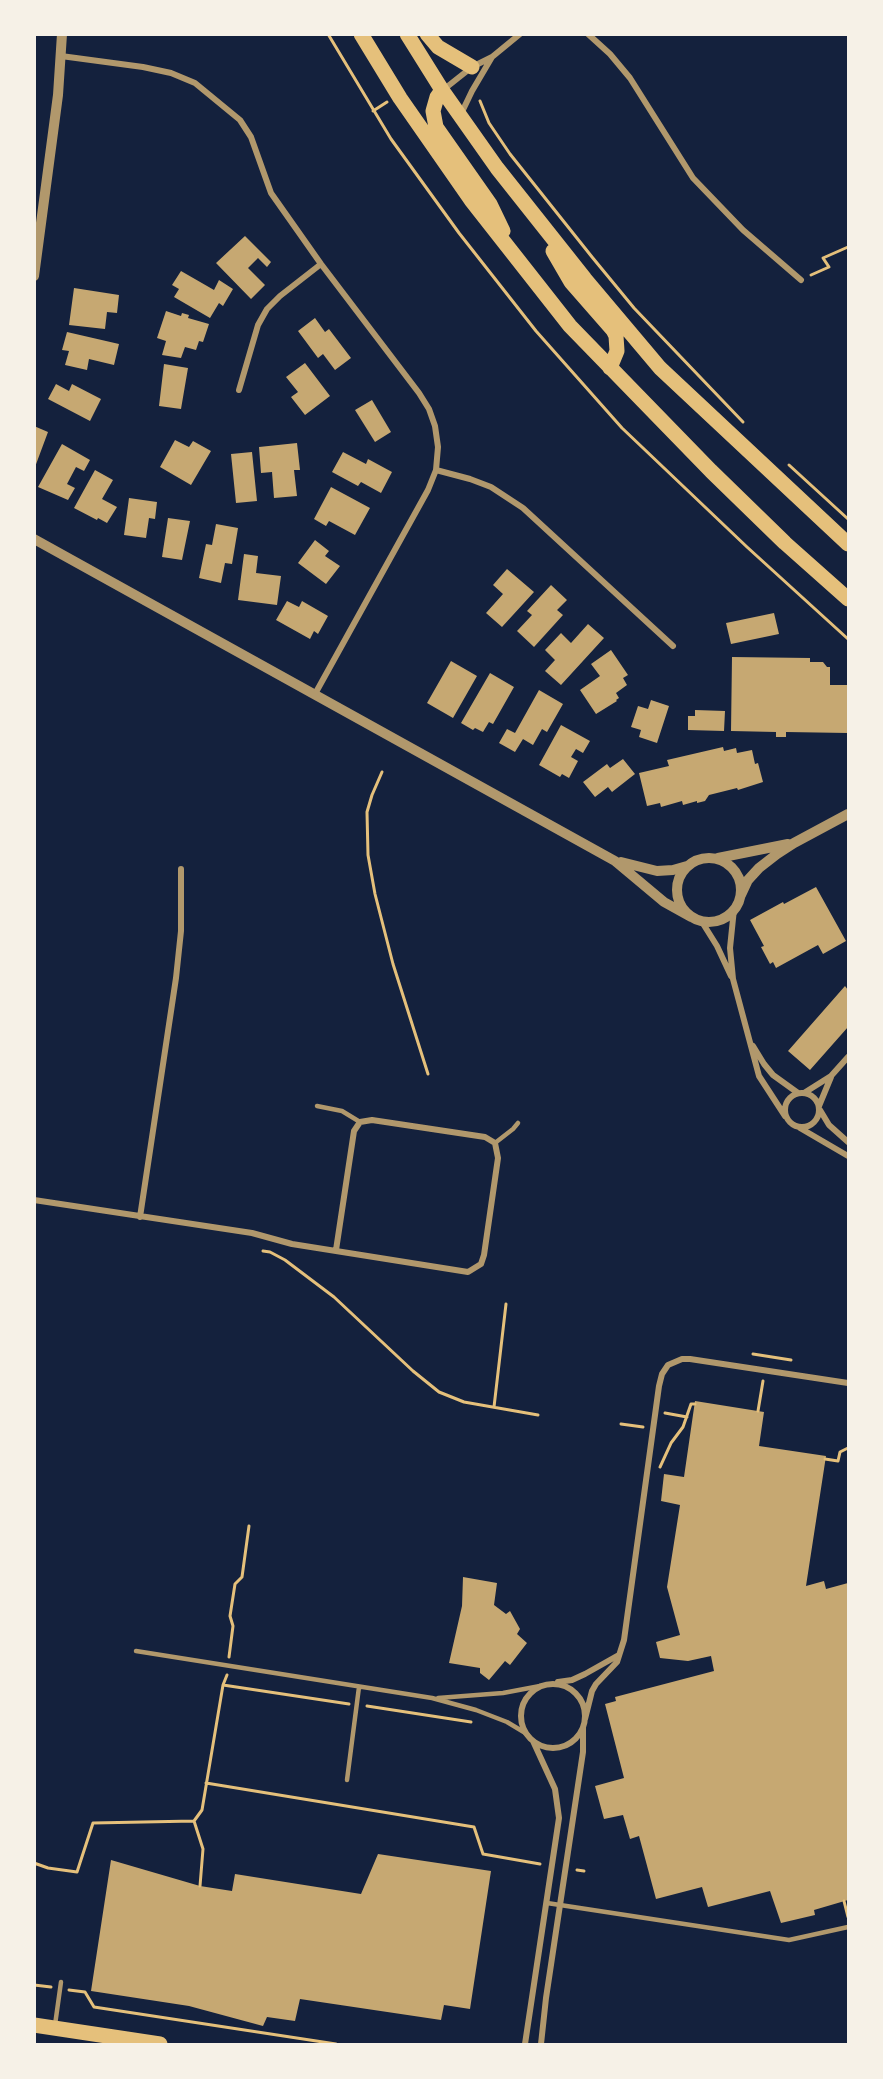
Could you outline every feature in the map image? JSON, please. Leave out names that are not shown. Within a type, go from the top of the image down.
[{"type":"main road","points":[[362,34],[400,98],[471,200],[570,326],[752,511],[849,599]]},
{"type":"main road","points":[[407,34],[442,90],[529,209],[660,368],[849,544]]},
{"type":"main road","points":[[427,34],[438,47],[472,67]]},
{"type":"main road","points":[[442,90],[437,97],[433,111],[436,127],[490,204],[515,256]]},
{"type":"main road","points":[[529,209],[571,282],[613,330],[616,336],[617,351],[610,368]]},
{"type":"main road","points":[[34,2025],[160,2044]]},
{"type":"street","points":[[34,276],[55,117],[62,34]]},
{"type":"street","points":[[442,90],[472,67],[492,57],[520,34]]},
{"type":"street","points":[[588,34],[610,54],[630,78],[693,178],[743,231],[801,280]]},
{"type":"street","points":[[61,56],[125,64],[171,73],[195,83],[240,120],[251,137],[271,193],[429,409],[435,426],[438,447],[436,470],[418,509],[315,694]]},
{"type":"street","points":[[460,115],[492,57]]},
{"type":"street","points":[[239,390],[258,326],[267,309],[321,264]]},
{"type":"street","points":[[436,470],[491,487],[523,508],[673,646]]},
{"type":"street","points":[[34,539],[615,861],[664,902],[697,919],[717,921],[723,919],[734,909]]},
{"type":"street","points":[[733,979],[731,939],[734,909],[748,880],[759,868],[794,843],[846,813]]},
{"type":"street","points":[[716,859],[794,843]]},
{"type":"street","points":[[615,861],[657,871],[674,870],[706,858],[716,859],[725,862],[738,876],[741,895]]},
{"type":"street","points":[[687,866],[679,878],[676,892],[681,907],[697,919],[717,946],[733,979],[762,1083],[793,1125],[811,1132],[849,1156]]},
{"type":"street","points":[[140,1217],[176,978],[181,931],[181,869]]},
{"type":"street","points":[[750,1040],[773,1075],[815,1099],[829,1125],[849,1142]]},
{"type":"street","points":[[785,1116],[785,1105],[788,1099],[831,1076],[849,1057]]},
{"type":"street","points":[[799,1127],[813,1124],[819,1115],[831,1076]]},
{"type":"street","points":[[34,1200],[252,1233],[292,1244],[468,1272],[481,1264],[483,1255],[498,1158],[495,1143],[484,1137],[372,1120],[360,1122],[354,1131],[336,1250]]},
{"type":"street","points":[[541,2044],[583,1752],[583,1728],[592,1690],[613,1667],[624,1640],[659,1386],[664,1370],[673,1361],[682,1359],[849,1383]]},
{"type":"street","points":[[525,2044],[559,1809],[552,1781],[521,1719],[524,1703],[528,1696],[540,1686],[572,1680],[617,1656]]},
{"type":"street","points":[[549,1684],[558,1684],[575,1693],[585,1709],[585,1719]]},
{"type":"street","points":[[533,1741],[548,1748],[565,1746],[573,1742],[583,1728]]},
{"type":"lane","points":[[317,1106],[342,1111],[360,1122]]},
{"type":"lane","points":[[495,1143],[518,1123]]},
{"type":"lane","points":[[136,1651],[432,1698],[476,1710],[507,1722],[527,1734]]},
{"type":"lane","points":[[432,1698],[503,1693],[540,1686]]},
{"type":"lane","points":[[347,1780],[360,1687]]},
{"type":"lane","points":[[547,1903],[789,1940],[849,1927]]},
{"type":"lane","points":[[54,2028],[61,1982]]},
{"type":"path","points":[[328,34],[391,139],[459,233],[536,331],[622,428],[747,547],[849,639]]},
{"type":"path","points":[[479,96],[482,110],[498,137],[592,257],[634,308],[747,427]]},
{"type":"path","points":[[801,280],[829,267],[823,258],[849,247]]},
{"type":"path","points":[[782,459],[849,519]]},
{"type":"path","points":[[382,772],[367,812],[368,855],[375,894],[393,964],[428,1074]]},
{"type":"path","points":[[263,1251],[285,1260],[334,1297],[413,1371],[439,1392],[464,1402],[538,1415]]},
{"type":"path","points":[[494,1407],[506,1304]]},
{"type":"path","points":[[753,1354],[791,1360]]},
{"type":"path","points":[[758,1411],[767,1356]]},
{"type":"path","points":[[660,1468],[670,1443],[683,1427],[691,1404],[695,1404]]},
{"type":"path","points":[[825,1459],[838,1461],[840,1452],[849,1448]]},
{"type":"path","points":[[194,1821],[202,1810],[228,1665],[233,1626],[230,1616],[235,1584],[242,1577],[249,1526]]},
{"type":"path","points":[[206,1783],[474,1827],[483,1854],[552,1866]]},
{"type":"path","points":[[34,1863],[48,1868],[77,1872],[93,1823],[194,1821]]},
{"type":"path","points":[[194,1821],[203,1848],[200,1886]]},
{"type":"path","points":[[566,1868],[584,1871]]},
{"type":"path","points":[[844,1901],[849,1918]]},
{"type":"path","points":[[94,2007],[336,2044]]},
{"type":"building","points":[[245,236],[271,262],[267,267],[258,258],[248,268],[265,285],[251,299],[216,263]]},
{"type":"building","points":[[181,271],[214,290],[219,280],[233,289],[223,306],[219,303],[210,318],[174,297],[179,289],[172,285]]},
{"type":"building","points":[[74,288],[119,295],[117,313],[107,312],[105,329],[69,325]]},
{"type":"building","points":[[166,311],[181,316],[182,313],[189,315],[188,318],[209,324],[203,342],[199,341],[196,350],[185,347],[181,358],[162,355],[166,341],[157,338]]},
{"type":"building","points":[[315,318],[325,332],[329,329],[351,358],[335,370],[323,354],[318,358],[298,331]]},
{"type":"building","points":[[67,332],[119,344],[114,365],[89,359],[87,370],[65,365],[69,351],[62,350]]},
{"type":"building","points":[[305,363],[330,396],[305,415],[291,397],[298,392],[286,377]]},
{"type":"building","points":[[164,364],[188,368],[181,409],[159,406]]},
{"type":"building","points":[[56,384],[69,391],[72,384],[101,399],[90,421],[48,399]]},
{"type":"building","points":[[372,400],[391,432],[375,442],[355,410]]},
{"type":"building","points":[[34,426],[48,432],[35,467],[34,467]]},
{"type":"building","points":[[175,440],[189,447],[193,441],[211,451],[191,485],[160,467]]},
{"type":"building","points":[[297,443],[300,470],[294,470],[297,496],[274,498],[272,472],[261,473],[259,447]]},
{"type":"building","points":[[62,444],[90,460],[84,471],[76,467],[67,484],[75,488],[68,500],[38,487]]},
{"type":"building","points":[[252,452],[257,501],[236,503],[231,454]]},
{"type":"building","points":[[343,452],[366,464],[368,459],[392,472],[381,493],[361,482],[358,486],[332,472]]},
{"type":"building","points":[[95,470],[113,480],[102,499],[117,507],[107,523],[74,508]]},
{"type":"building","points":[[331,487],[370,508],[355,535],[329,521],[326,526],[314,519]]},
{"type":"building","points":[[129,498],[157,502],[155,519],[149,518],[146,538],[124,535]]},
{"type":"building","points":[[168,518],[190,521],[182,560],[162,557]]},
{"type":"building","points":[[216,524],[238,528],[232,564],[225,563],[221,583],[199,578],[206,544],[212,545]]},
{"type":"building","points":[[315,540],[329,551],[325,556],[340,566],[326,584],[298,563]]},
{"type":"building","points":[[244,554],[258,556],[256,573],[281,576],[277,605],[238,600]]},
{"type":"building","points":[[507,569],[534,592],[502,627],[486,613],[503,594],[493,585]]},
{"type":"building","points":[[551,585],[567,600],[557,610],[563,615],[534,647],[517,631],[532,615],[527,611]]},
{"type":"building","points":[[287,601],[299,607],[302,601],[328,616],[318,634],[314,631],[310,639],[276,620]]},
{"type":"building","points":[[774,613],[779,634],[731,644],[726,623]]},
{"type":"building","points":[[588,624],[604,638],[561,685],[545,671],[555,660],[545,650],[561,633],[571,643]]},
{"type":"building","points":[[611,650],[628,675],[623,678],[627,685],[616,693],[619,698],[617,701],[596,714],[580,690],[600,676],[591,664]]},
{"type":"building","points":[[732,657],[810,658],[810,662],[823,662],[830,667],[830,685],[848,685],[848,733],[786,732],[786,737],[776,737],[776,732],[731,731]]},
{"type":"building","points":[[451,661],[477,676],[453,718],[427,703]]},
{"type":"building","points":[[490,673],[514,687],[493,724],[489,722],[483,732],[475,728],[473,730],[461,723]]},
{"type":"building","points":[[539,690],[563,704],[547,732],[542,729],[533,745],[523,739],[515,752],[499,743],[507,729],[515,733]]},
{"type":"building","points":[[651,700],[669,706],[657,743],[639,737],[641,730],[631,727],[638,706],[648,709]]},
{"type":"building","points":[[695,710],[725,711],[724,731],[688,730],[688,716],[695,716]]},
{"type":"building","points":[[561,725],[590,741],[583,753],[576,749],[571,757],[578,761],[569,778],[562,774],[560,777],[539,765]]},
{"type":"building","points":[[723,747],[724,751],[736,748],[737,753],[752,750],[763,782],[738,790],[737,788],[709,795],[705,801],[697,803],[697,801],[683,805],[682,801],[661,807],[660,803],[647,806],[639,773],[669,766],[667,760]]},
{"type":"building","points":[[623,759],[635,774],[612,792],[608,787],[595,797],[583,782],[607,764],[610,768]]},
{"type":"building","points":[[816,887],[846,941],[823,954],[818,945],[776,968],[773,962],[770,964],[761,947],[764,946],[750,920]]},
{"type":"building","points":[[845,986],[848,990],[848,1027],[810,1070],[788,1051]]},
{"type":"building","points":[[695,1401],[764,1412],[759,1446],[826,1456],[806,1586],[824,1581],[826,1589],[848,1583],[848,1900],[814,1910],[815,1915],[781,1923],[770,1891],[708,1907],[702,1887],[656,1899],[639,1836],[630,1839],[623,1815],[604,1819],[595,1786],[624,1778],[605,1704],[616,1701],[615,1697],[714,1671],[711,1656],[688,1661],[660,1658],[656,1642],[680,1635],[667,1587],[680,1505],[661,1501],[664,1474],[684,1477]]},
{"type":"building","points":[[463,1577],[497,1583],[494,1605],[506,1614],[510,1611],[520,1629],[517,1634],[527,1643],[510,1665],[505,1661],[489,1680],[480,1673],[480,1668],[449,1663],[462,1606]]},
{"type":"building","points":[[378,1854],[491,1871],[470,2009],[444,2005],[441,2020],[300,1999],[295,2021],[267,2017],[263,2026],[189,2006],[91,1991],[111,1860],[200,1886],[232,1891],[235,1874],[361,1894]]}]
